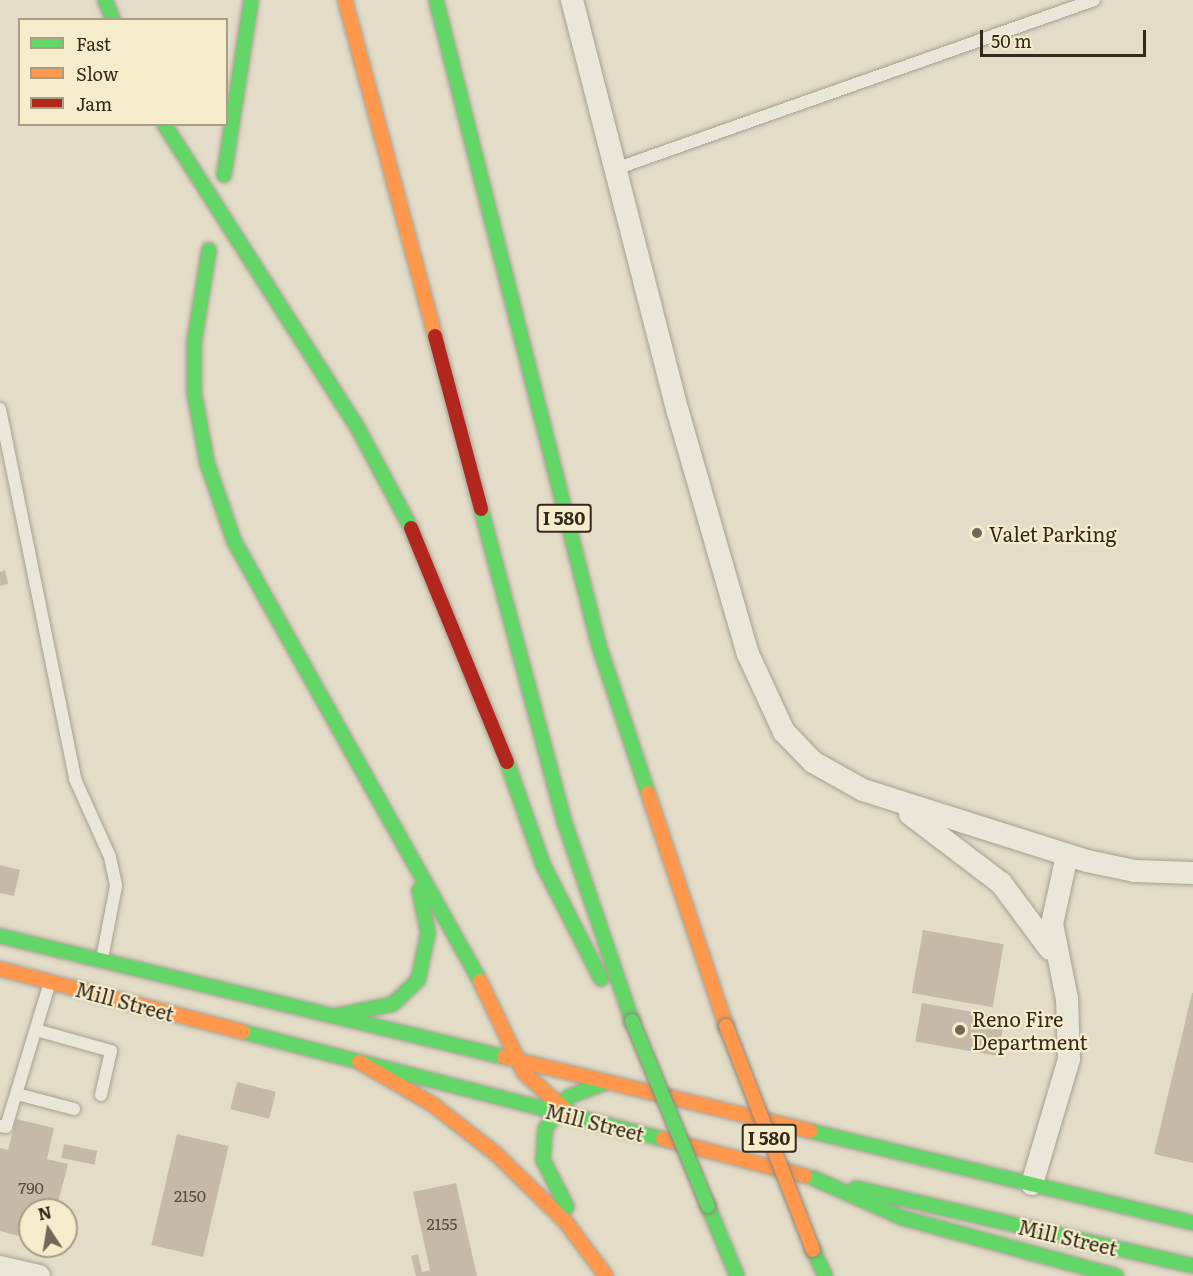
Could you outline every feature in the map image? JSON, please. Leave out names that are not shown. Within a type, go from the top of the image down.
[{"type":"main road","points":[[105,0],[112,18]]},
{"type":"main road","points":[[224,175],[251,0]]},
{"type":"main road","points":[[345,0],[564,821],[631,1019],[737,1276]]},
{"type":"main road","name":"I 580","points":[[436,0],[599,646],[726,1026],[825,1276]]},
{"type":"main road","points":[[165,126],[393,491],[465,648],[556,896],[600,978],[631,1019]]},
{"type":"main road","points":[[209,250],[194,343],[194,392],[219,503],[253,579],[337,717],[412,863],[472,963],[516,1060],[556,1109]]},
{"type":"main road","points":[[334,1016],[393,1004],[424,970],[428,933],[412,863]]},
{"type":"main road","name":"Mill Street","points":[[0,936],[1193,1223]]},
{"type":"main road","name":"Mill Street","points":[[0,969],[359,1062],[556,1109],[571,1115],[813,1178],[1193,1266]]},
{"type":"main road","points":[[359,1062],[432,1104],[496,1154],[565,1221],[607,1276]]},
{"type":"main road","points":[[607,1082],[580,1089],[556,1109],[543,1138],[545,1168],[607,1276]]},
{"type":"main road","points":[[813,1178],[912,1221],[1116,1276]]},
{"type":"street","points":[[572,0],[678,412],[761,692],[799,750],[863,790],[946,836],[1001,883],[1034,921],[1064,980]]},
{"type":"street","points":[[863,790],[1067,855],[1135,871],[1193,873]]},
{"type":"street","points":[[1032,1184],[1069,1059],[1064,980],[1052,924],[1067,855]]},
{"type":"street","points":[[0,1267],[39,1276]]},
{"type":"lane","points":[[615,169],[1094,0]]},
{"type":"lane","points":[[0,409],[75,779],[110,857],[116,886],[102,960]]},
{"type":"lane","points":[[0,1126],[6,1127],[50,982]]},
{"type":"lane","points":[[36,1029],[111,1052],[101,1095]]},
{"type":"lane","points":[[17,1094],[74,1109]]},
{"type":"building","points":[[5,570],[8,584],[0,586],[0,572]]},
{"type":"building","points":[[0,865],[20,870],[14,896],[0,893]]},
{"type":"building","points":[[923,930],[1004,944],[993,1007],[912,993]]},
{"type":"building","points":[[1193,993],[1193,1163],[1154,1154]]},
{"type":"building","name":"Reno Fire Department","points":[[922,1003],[1005,1018],[998,1056],[915,1041]]},
{"type":"building","points":[[237,1082],[276,1092],[269,1119],[230,1109]]},
{"type":"building","points":[[16,1119],[54,1128],[47,1159],[68,1164],[59,1198],[18,1198],[18,1236],[0,1231],[0,1148],[8,1150]]},
{"type":"building","points":[[177,1134],[229,1146],[203,1257],[151,1245]]},
{"type":"building","points":[[64,1144],[97,1151],[94,1165],[61,1158]]},
{"type":"building","points":[[456,1183],[477,1276],[416,1276],[411,1256],[418,1254],[422,1272],[430,1270],[413,1192]]},
{"type":"traffic: fast","points":[[105,0],[112,18]]},
{"type":"traffic: fast","points":[[224,175],[251,0]]},
{"type":"traffic: fast","points":[[436,0],[599,646],[648,793]]},
{"type":"traffic: fast","points":[[165,126],[356,425],[411,528]]},
{"type":"traffic: fast","points":[[209,250],[194,343],[194,392],[207,463],[234,541],[480,981]]},
{"type":"traffic: fast","points":[[481,509],[564,821],[632,1021]]},
{"type":"traffic: fast","points":[[507,762],[543,865],[601,979]]},
{"type":"traffic: fast","points":[[334,1016],[393,1004],[418,980],[428,933],[419,890]]},
{"type":"traffic: fast","points":[[0,936],[504,1057]]},
{"type":"traffic: fast","points":[[632,1021],[708,1206]]},
{"type":"traffic: fast","points":[[243,1032],[663,1139]]},
{"type":"traffic: fast","points":[[567,1207],[543,1160],[545,1129],[568,1097],[607,1082]]},
{"type":"traffic: fast","points":[[810,1131],[1193,1223]]},
{"type":"traffic: fast","points":[[813,1178],[903,1218],[1116,1276]]},
{"type":"traffic: fast","points":[[856,1188],[1193,1266]]},
{"type":"traffic: fast","points":[[708,1206],[737,1276]]},
{"type":"traffic: fast","points":[[813,1250],[825,1276]]},
{"type":"traffic: slow","points":[[345,0],[435,336]]},
{"type":"traffic: slow","points":[[648,793],[726,1026]]},
{"type":"traffic: slow","points":[[0,969],[243,1032]]},
{"type":"traffic: slow","points":[[480,981],[524,1073],[571,1115]]},
{"type":"traffic: slow","points":[[726,1026],[813,1250]]},
{"type":"traffic: slow","points":[[504,1057],[810,1131]]},
{"type":"traffic: slow","points":[[359,1062],[432,1104],[496,1154],[565,1221],[606,1276]]},
{"type":"traffic: slow","points":[[663,1139],[805,1176]]},
{"type":"traffic: jam","points":[[435,336],[481,509]]},
{"type":"traffic: jam","points":[[411,528],[507,762]]},
{"type":"place","name":"Valet Parking","points":[[977,533]]},
{"type":"place","name":"Reno Fire Department","points":[[960,1030]]}]
